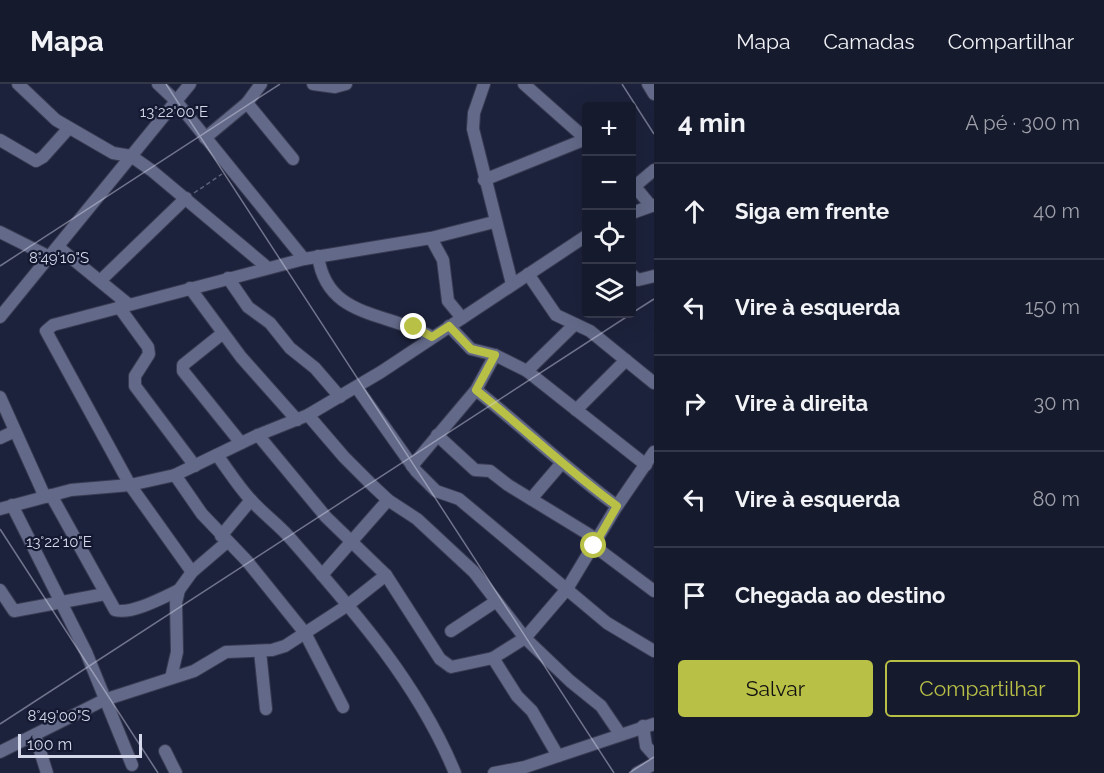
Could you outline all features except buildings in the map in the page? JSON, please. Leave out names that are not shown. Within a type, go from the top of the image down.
[{"type":"street","points":[[18,84],[56,120],[113,153],[131,156],[186,198],[268,268]]},
{"type":"street","points":[[158,84],[176,101],[304,259]]},
{"type":"street","points":[[0,317],[190,84]]},
{"type":"street","points":[[206,138],[247,103],[261,84]]},
{"type":"street","points":[[313,84],[335,87],[346,84]]},
{"type":"street","points":[[484,84],[474,113],[472,129],[512,284]]},
{"type":"street","points":[[524,84],[582,135]]},
{"type":"street","points":[[648,84],[654,94]]},
{"type":"street","points":[[247,103],[293,159]]},
{"type":"street","points":[[0,140],[36,160],[43,157],[69,128]]},
{"type":"street","points":[[484,180],[582,141]]},
{"type":"street","points":[[636,182],[654,171]]},
{"type":"street","points":[[636,187],[652,205],[636,211]]},
{"type":"street","points":[[101,280],[186,198]]},
{"type":"street","points":[[192,572],[130,485],[46,334],[53,325],[304,259],[431,238],[495,222]]},
{"type":"street","points":[[0,232],[54,252],[101,280],[124,305],[148,347],[149,354],[135,376],[135,386],[195,466]]},
{"type":"street","points":[[431,238],[443,260],[448,301],[462,318]]},
{"type":"street","points":[[132,765],[86,652],[6,507],[71,490],[130,485],[175,475],[241,442],[303,418],[357,388],[582,239]]},
{"type":"street","points":[[318,256],[321,276],[339,300],[414,327],[432,337]]},
{"type":"street","points":[[528,274],[548,307],[574,325],[590,331],[654,383]]},
{"type":"street","points":[[636,278],[638,280],[654,276]]},
{"type":"street","points":[[228,278],[248,307],[270,323],[290,348],[315,368],[340,397]]},
{"type":"street","points":[[190,288],[224,333],[303,418],[388,500],[417,519],[474,572],[525,638],[570,681],[601,706],[620,734]]},
{"type":"street","points":[[527,371],[574,325]]},
{"type":"street","points":[[449,326],[471,349],[495,355],[527,371],[646,465]]},
{"type":"street","points":[[224,333],[189,358],[183,365],[183,371],[241,442]]},
{"type":"street","points":[[412,466],[476,390],[495,355]]},
{"type":"street","points":[[576,410],[626,360]]},
{"type":"street","points":[[357,388],[412,466],[436,491],[459,499],[607,624],[654,651]]},
{"type":"street","points":[[476,390],[536,439],[561,464],[617,506]]},
{"type":"street","points":[[0,397],[48,496],[116,610],[120,612],[179,590]]},
{"type":"street","points":[[0,438],[15,431]]},
{"type":"street","points":[[258,435],[326,518],[386,575],[446,665],[458,666],[493,658],[525,638],[567,589],[617,506],[654,452]]},
{"type":"street","points":[[437,435],[475,470],[490,471],[596,543],[654,591]]},
{"type":"street","points":[[217,455],[251,500],[290,537],[348,605],[407,680],[441,739],[455,773]]},
{"type":"street","points":[[531,499],[561,464]]},
{"type":"street","points":[[175,475],[224,539],[253,567],[305,633],[343,707]]},
{"type":"street","points":[[171,678],[177,652],[176,603],[179,590],[192,572],[224,539],[251,500]]},
{"type":"street","points":[[322,575],[388,500]]},
{"type":"street","points":[[3,748],[104,700],[194,671],[226,652],[260,651],[285,646],[348,605],[386,575]]},
{"type":"street","points":[[0,590],[14,611],[105,594]]},
{"type":"street","points":[[451,631],[495,602]]},
{"type":"street","points":[[260,651],[266,709]]},
{"type":"street","points":[[493,658],[517,696],[532,711],[558,756]]},
{"type":"street","points":[[494,773],[525,770],[558,756],[648,725],[646,746],[654,755]]},
{"type":"street","points":[[34,735],[47,773]]},
{"type":"street","points":[[165,751],[176,773]]},
{"type":"street","points":[[637,773],[654,764]]},
{"type":"path","points":[[186,198],[230,168]]},
{"type":"route","points":[[414,327],[432,337],[449,326],[471,349],[495,355],[476,390],[519,424],[561,464],[617,506],[594,546]]}]
